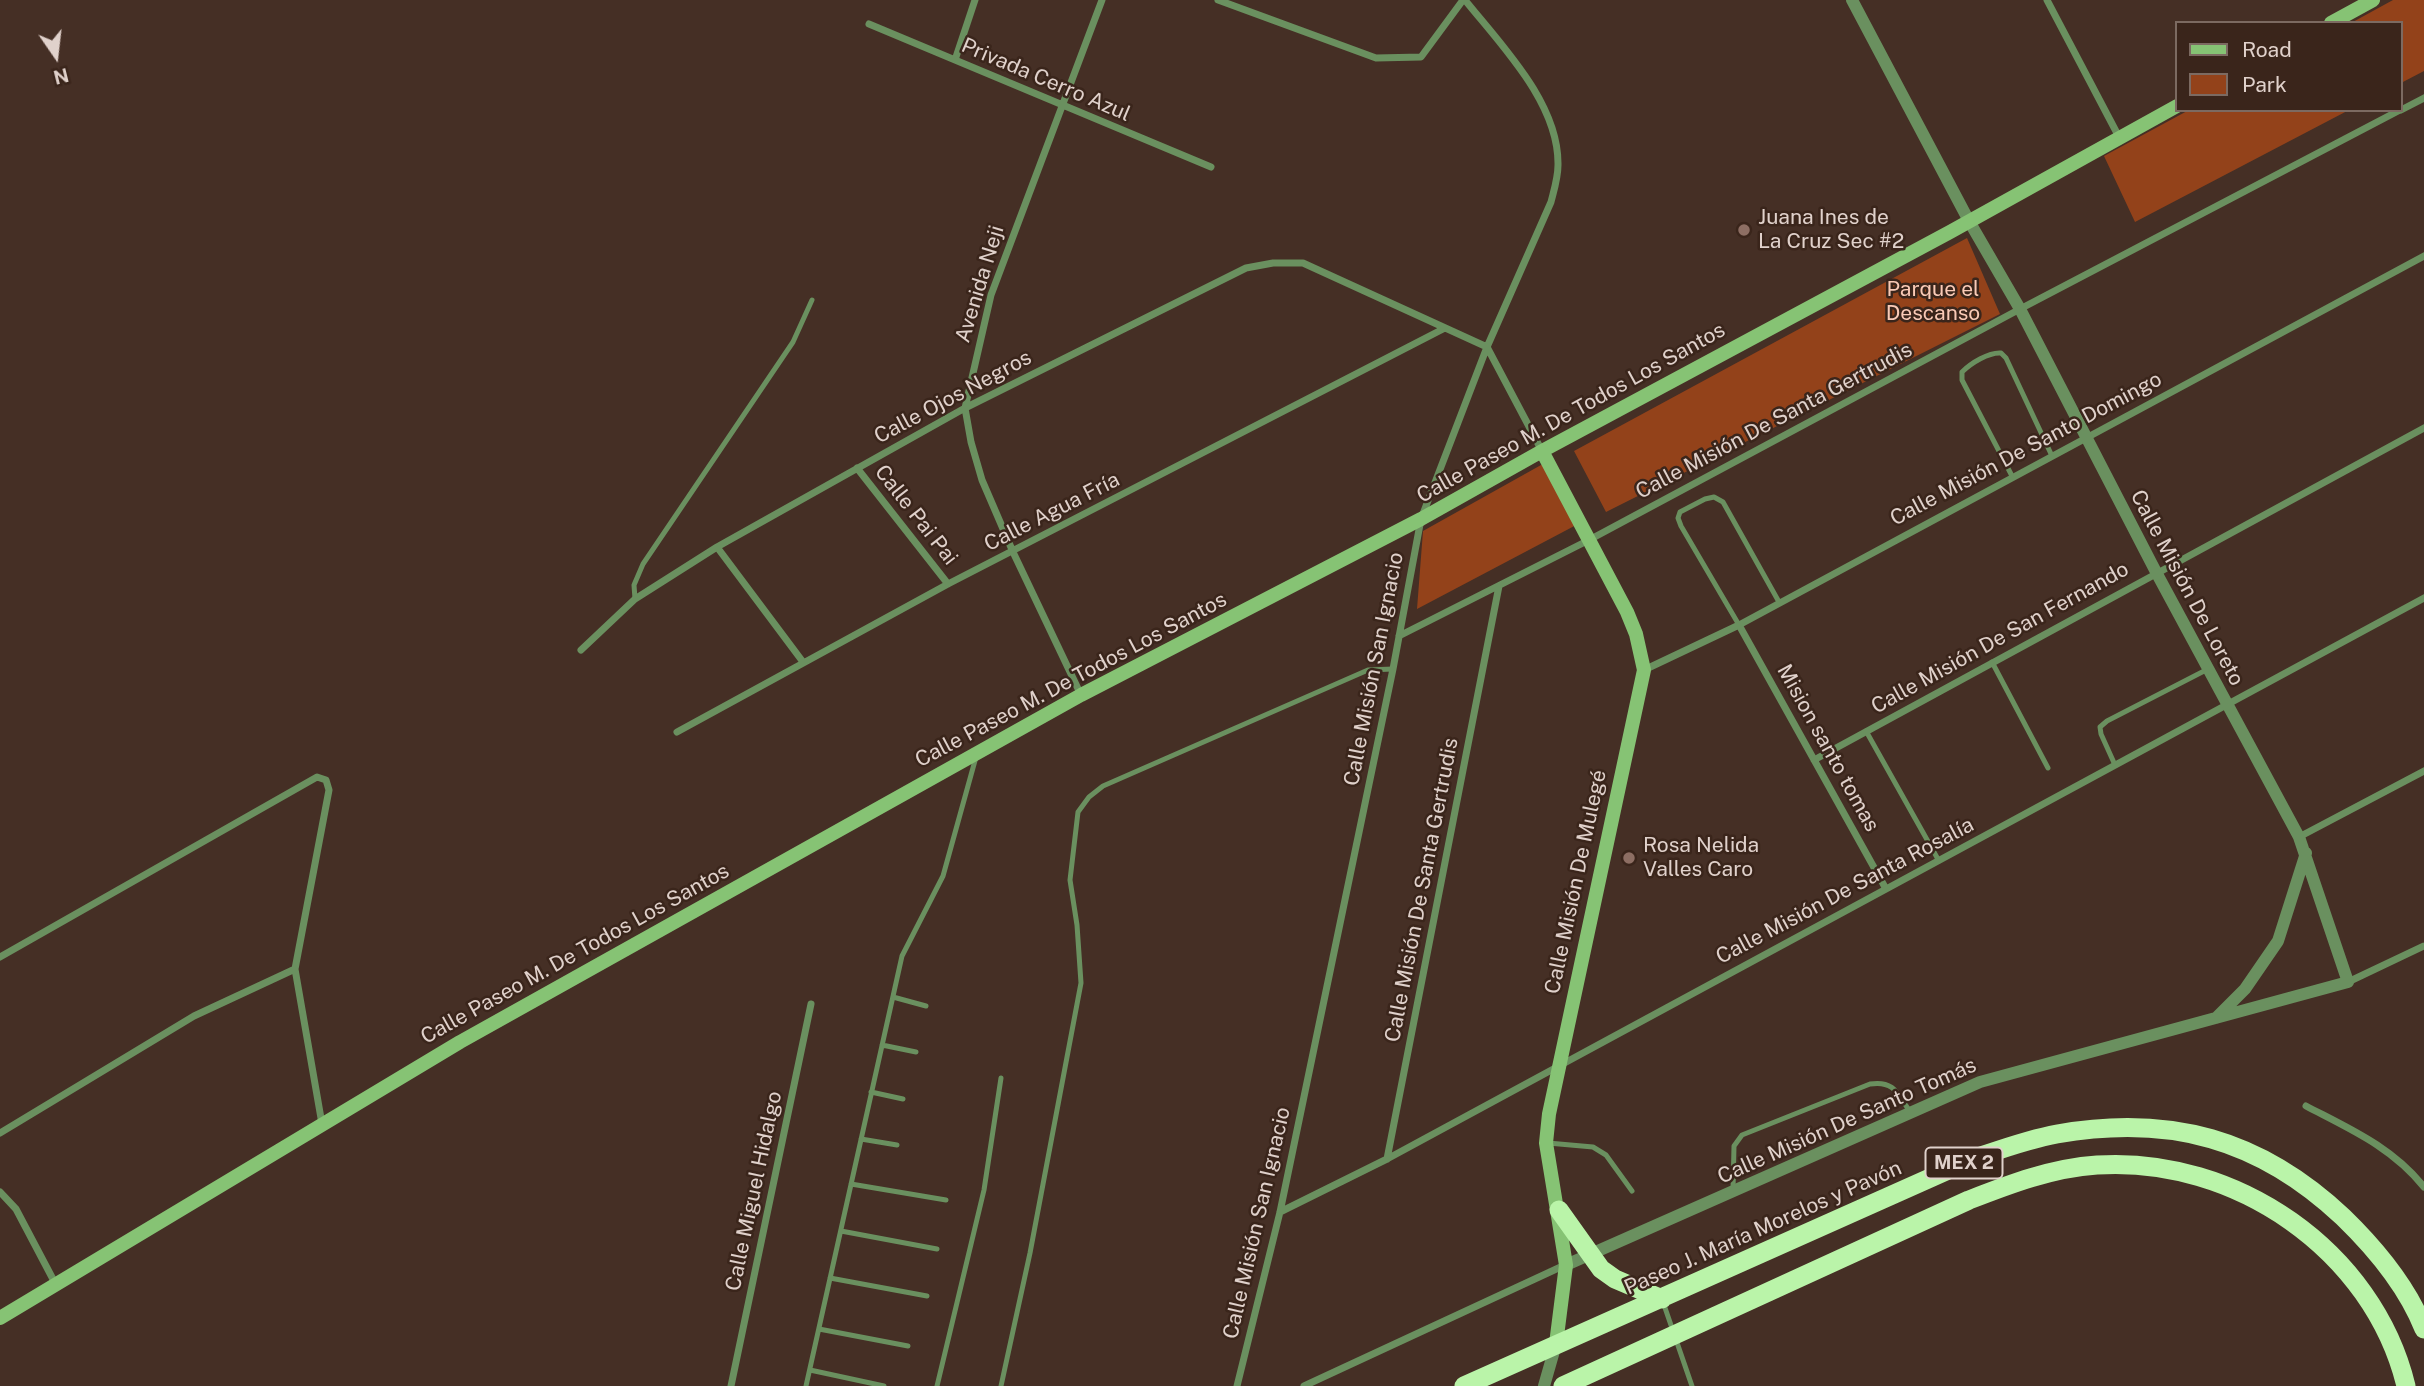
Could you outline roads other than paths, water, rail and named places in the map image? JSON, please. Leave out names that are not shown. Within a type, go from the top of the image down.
[{"type":"highway","name":"Paseo J. María Morelos y Pavón","points":[[1464,1386],[1975,1158],[2055,1135],[2093,1129],[2155,1128],[2186,1132],[2257,1155],[2318,1194],[2356,1230],[2397,1278],[2424,1329]]},
{"type":"highway","name":"MEX 2","points":[[1563,1386],[1969,1200],[2015,1182],[2098,1165],[2155,1166],[2230,1187],[2264,1203],[2316,1238],[2350,1275],[2386,1329],[2406,1386]]},
{"type":"highway","points":[[1559,1210],[1601,1269],[1615,1279],[1662,1299]]},
{"type":"main road","points":[[2335,21],[2373,0]]},
{"type":"main road","name":"Calle Paseo M. De Todos Los Santos","points":[[0,1318],[460,1042],[1081,695],[1421,519],[2176,107]]},
{"type":"main road","name":"Calle Misión De Mulegé","points":[[1542,451],[1627,612],[1638,641],[1644,670],[1558,1065],[1546,1143],[1566,1265],[1556,1344]]},
{"type":"street","points":[[955,60],[975,0]]},
{"type":"street","name":"Avenida Neji","points":[[1081,695],[982,480],[965,408],[991,295],[1102,0]]},
{"type":"street","points":[[1218,0],[1376,58],[1387,58],[1421,57],[1464,0]]},
{"type":"street","name":"Calle Misión San Ignacio","points":[[1237,1386],[1280,1212],[1393,669],[1421,519],[1487,347],[1551,202],[1558,163],[1550,123],[1528,78],[1464,0]]},
{"type":"street","name":"Calle Misión De Loreto","points":[[1852,0],[1969,221],[2020,309],[2156,572],[2299,837],[2348,982]]},
{"type":"street","points":[[2047,0],[2119,137]]},
{"type":"street","name":"Privada Cerro Azul","points":[[869,24],[1210,167]]},
{"type":"street","name":"Calle Misión De Santa Gertrudis","points":[[2403,109],[2424,98]]},
{"type":"street","name":"Calle Misión De Santa Gertrudis","points":[[1399,636],[1589,540],[2020,309],[2397,112]]},
{"type":"street","name":"Calle Misión De Santo Domingo","points":[[1644,670],[1739,625],[2424,256]]},
{"type":"street","name":"Calle Ojos Negros","points":[[581,650],[635,598],[717,547],[965,408],[1246,268],[1273,263],[1303,262],[1445,328]]},
{"type":"street","points":[[1445,328],[1487,347],[1542,451]]},
{"type":"street","name":"Calle Agua Fría","points":[[677,732],[948,584],[1445,328]]},
{"type":"street","name":"Calle Misión De San Fernando","points":[[1814,760],[2424,428]]},
{"type":"street","name":"Calle Pai Pai","points":[[857,468],[948,584]]},
{"type":"street","points":[[717,547],[803,662]]},
{"type":"street","name":"Calle Misión De Santa Gertrudis","points":[[1387,1159],[1499,586]]},
{"type":"street","name":"Calle Misión De Santa Rosalía","points":[[1280,1212],[1387,1159],[2424,598]]},
{"type":"street","name":"Mision santo tomas","points":[[1739,625],[1886,889]]},
{"type":"street","points":[[2299,837],[2424,771]]},
{"type":"street","points":[[0,957],[317,777],[326,780],[329,790],[295,969],[322,1124]]},
{"type":"street","points":[[2215,1019],[2245,989],[2278,941],[2306,853]]},
{"type":"street","name":"Calle Misión De Santo Tomás","points":[[1304,1386],[1566,1265],[1980,1082],[2348,982],[2424,946]]},
{"type":"street","points":[[0,1133],[194,1016],[295,969]]},
{"type":"street","name":"Calle Miguel Hidalgo","points":[[731,1386],[811,1004]]},
{"type":"street","points":[[2305,1106],[2375,1142],[2414,1174],[2424,1186]]},
{"type":"street","points":[[0,1192],[16,1209],[55,1283]]},
{"type":"street","points":[[1544,1386],[1556,1344]]},
{"type":"lane","points":[[635,598],[634,585],[643,564],[793,342],[811,300]]},
{"type":"lane","points":[[2012,476],[1962,380],[1962,372],[1966,368],[1994,352],[2001,353],[2006,358],[2052,456]]},
{"type":"lane","points":[[1739,625],[1681,526],[1678,518],[1680,512],[1705,499],[1714,497],[1723,502],[1779,602]]},
{"type":"lane","points":[[1992,662],[2049,768]]},
{"type":"lane","points":[[2115,765],[2100,727],[2208,668]]},
{"type":"lane","points":[[1001,1386],[1030,1253],[1081,983],[1077,925],[1070,880],[1079,812],[1089,797],[1103,786],[1368,670],[1393,669]]},
{"type":"lane","points":[[1866,731],[1939,862]]},
{"type":"lane","points":[[806,1386],[902,956],[943,876],[976,754]]},
{"type":"lane","points":[[893,997],[926,1006]]},
{"type":"lane","points":[[882,1045],[916,1052]]},
{"type":"lane","points":[[937,1386],[984,1190],[1001,1078]]},
{"type":"lane","points":[[1733,1192],[1734,1146],[1742,1135],[1870,1084],[1884,1082],[1893,1087],[1911,1113]]},
{"type":"lane","points":[[872,1092],[903,1099]]},
{"type":"lane","points":[[861,1139],[897,1145]]},
{"type":"lane","points":[[1546,1143],[1593,1147],[1606,1155],[1632,1191]]},
{"type":"lane","points":[[851,1184],[946,1200]]},
{"type":"lane","points":[[841,1231],[937,1249]]},
{"type":"lane","points":[[830,1278],[927,1296]]},
{"type":"lane","points":[[1662,1299],[1691,1384],[1683,1386]]},
{"type":"lane","points":[[819,1329],[908,1346]]},
{"type":"lane","points":[[810,1370],[884,1386]]},
{"type":"place","name":"Juana Ines de La Cruz Sec #2","points":[[1744,230]]},
{"type":"place","name":"Rosa Nelida Valles Caro","points":[[1629,858]]},
{"type":"park label","name":"Parque el Descanso","points":[[1933,302]]}]
